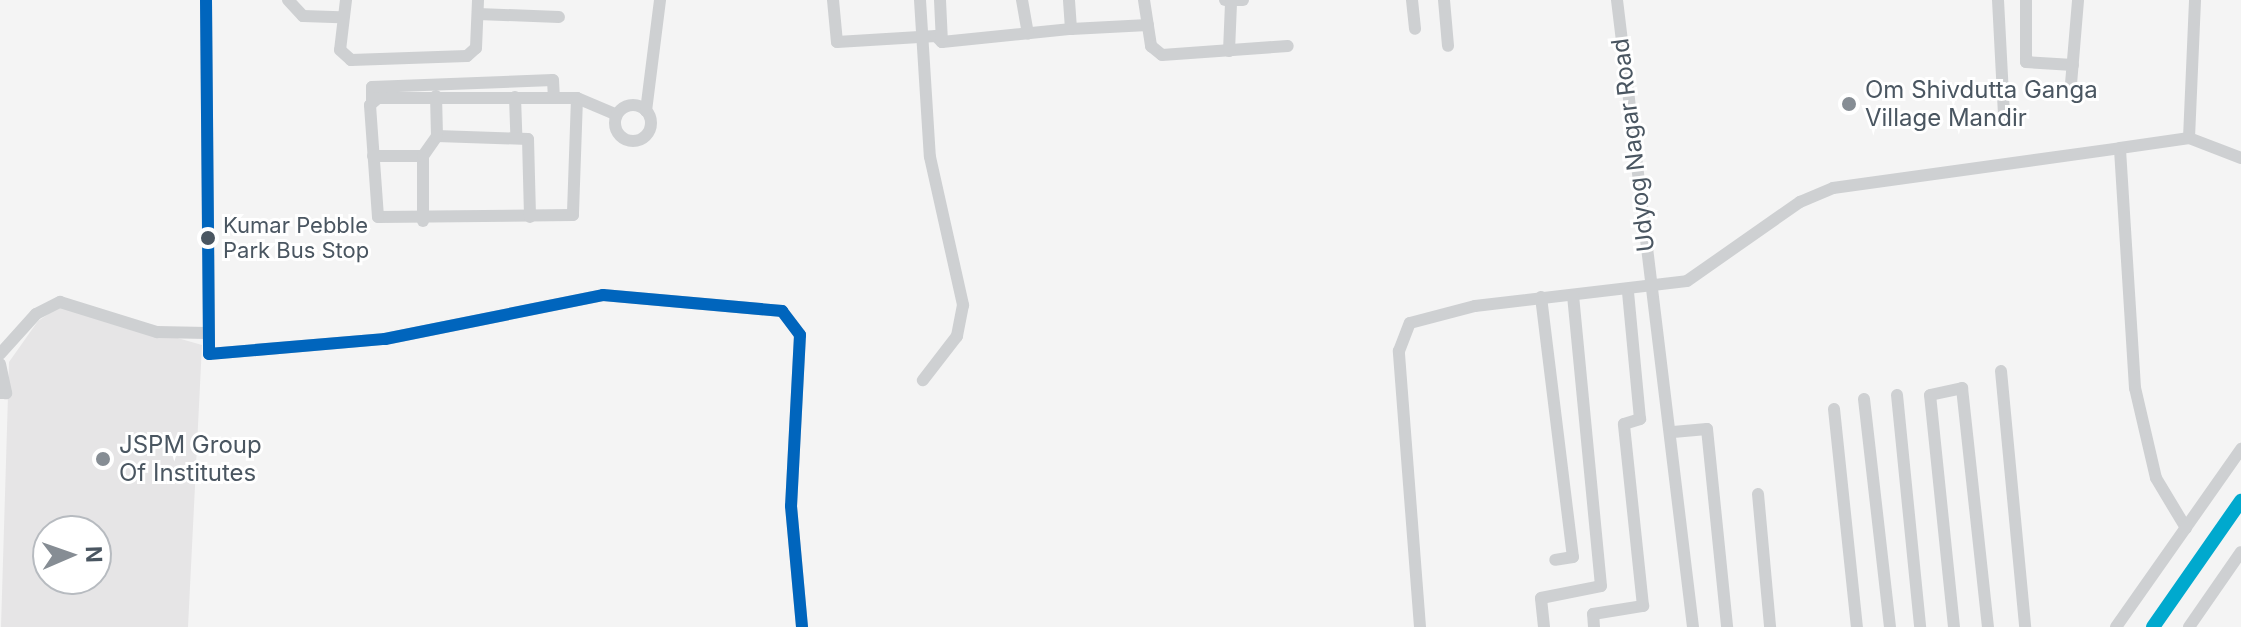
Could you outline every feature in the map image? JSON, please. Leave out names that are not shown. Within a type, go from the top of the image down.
[{"type":"street","points":[[206,0],[209,354],[330,345],[603,295],[782,311],[800,335],[791,506],[802,627]]},
{"type":"street","points":[[288,0],[303,16],[340,17]]},
{"type":"street","points":[[346,0],[340,17],[340,56],[351,60],[467,56],[476,48],[478,0]]},
{"type":"street","points":[[617,115],[620,135],[639,140],[650,124],[646,111],[660,0]]},
{"type":"street","points":[[833,0],[837,42],[921,37],[942,42],[1148,25]]},
{"type":"street","points":[[920,0],[930,157],[963,305],[957,336],[923,380]]},
{"type":"street","points":[[940,0],[942,42]]},
{"type":"street","points":[[1022,0],[1028,33]]},
{"type":"street","points":[[1069,0],[1071,29]]},
{"type":"street","points":[[1144,0],[1151,46],[1162,55],[1288,46]]},
{"type":"street","points":[[1412,0],[1415,29]]},
{"type":"street","points":[[1444,0],[1448,46]]},
{"type":"street","name":"Udyog Nagar Road","points":[[1617,0],[1650,291],[1673,432],[1693,627]]},
{"type":"street","points":[[1998,0],[2004,116]]},
{"type":"street","points":[[2026,0],[2026,62],[2073,65]]},
{"type":"street","points":[[2071,84],[2078,0]]},
{"type":"street","points":[[2189,138],[2195,0]]},
{"type":"street","points":[[1229,51],[1233,1]]},
{"type":"street","points":[[478,14],[559,17]]},
{"type":"street","points":[[554,98],[553,80],[372,87],[378,217],[423,221],[573,215],[579,208],[577,98]]},
{"type":"street","points":[[372,100],[436,96],[577,98],[617,115]]},
{"type":"street","points":[[423,221],[423,156],[437,136],[436,96]]},
{"type":"street","points":[[515,97],[516,135]]},
{"type":"street","points":[[617,115],[627,106],[646,111]]},
{"type":"street","points":[[437,136],[516,135],[528,139],[530,217]]},
{"type":"street","points":[[1420,627],[1400,339],[1410,323],[1432,313],[1541,297],[1650,291],[1705,273],[1800,202],[1833,188],[2189,138],[2241,158]]},
{"type":"street","points":[[2120,148],[2135,388],[2156,478],[2186,528]]},
{"type":"street","points":[[373,156],[423,156]]},
{"type":"street","points":[[1594,627],[1593,614],[1643,606],[1624,424],[1640,419],[1628,293]]},
{"type":"street","points":[[1544,627],[1541,598],[1601,586],[1573,296]]},
{"type":"street","points":[[1541,297],[1573,557],[1555,560]]},
{"type":"street","points":[[0,354],[36,314],[60,302],[157,332],[207,333]]},
{"type":"street","points":[[0,364],[6,393],[0,393]]},
{"type":"street","points":[[2001,371],[2025,627]]},
{"type":"street","points":[[1954,627],[1930,395],[1962,388],[1988,627]]},
{"type":"street","points":[[1897,395],[1920,627]]},
{"type":"street","points":[[1864,399],[1890,627]]},
{"type":"street","points":[[1834,409],[1857,627]]},
{"type":"street","points":[[1673,432],[1707,429],[1727,627]]},
{"type":"street","points":[[2116,627],[2241,449]]},
{"type":"street","points":[[1758,494],[1770,627]]},
{"type":"street","points":[[2189,627],[2241,552]]},
{"type":"shaded area","name":"JSPM Group Of Institutes","points":[[62,305],[202,345],[188,627],[1,627],[9,362],[38,321]]},
{"type":"railway","points":[[2153,627],[2241,501]]},
{"type":"transit line","points":[[206,0],[209,354],[385,339],[603,295],[782,311],[800,335],[791,506],[802,627]]},
{"type":"transit line","points":[[2153,627],[2241,501]]},
{"type":"place","name":"Om Shivdutta Ganga Village Mandir","points":[[1849,104]]},
{"type":"place","name":"Kumar Pebble Park Bus Stop","points":[[208,238]]},
{"type":"place","name":"JSPM Group Of Institutes","points":[[103,459]]}]
